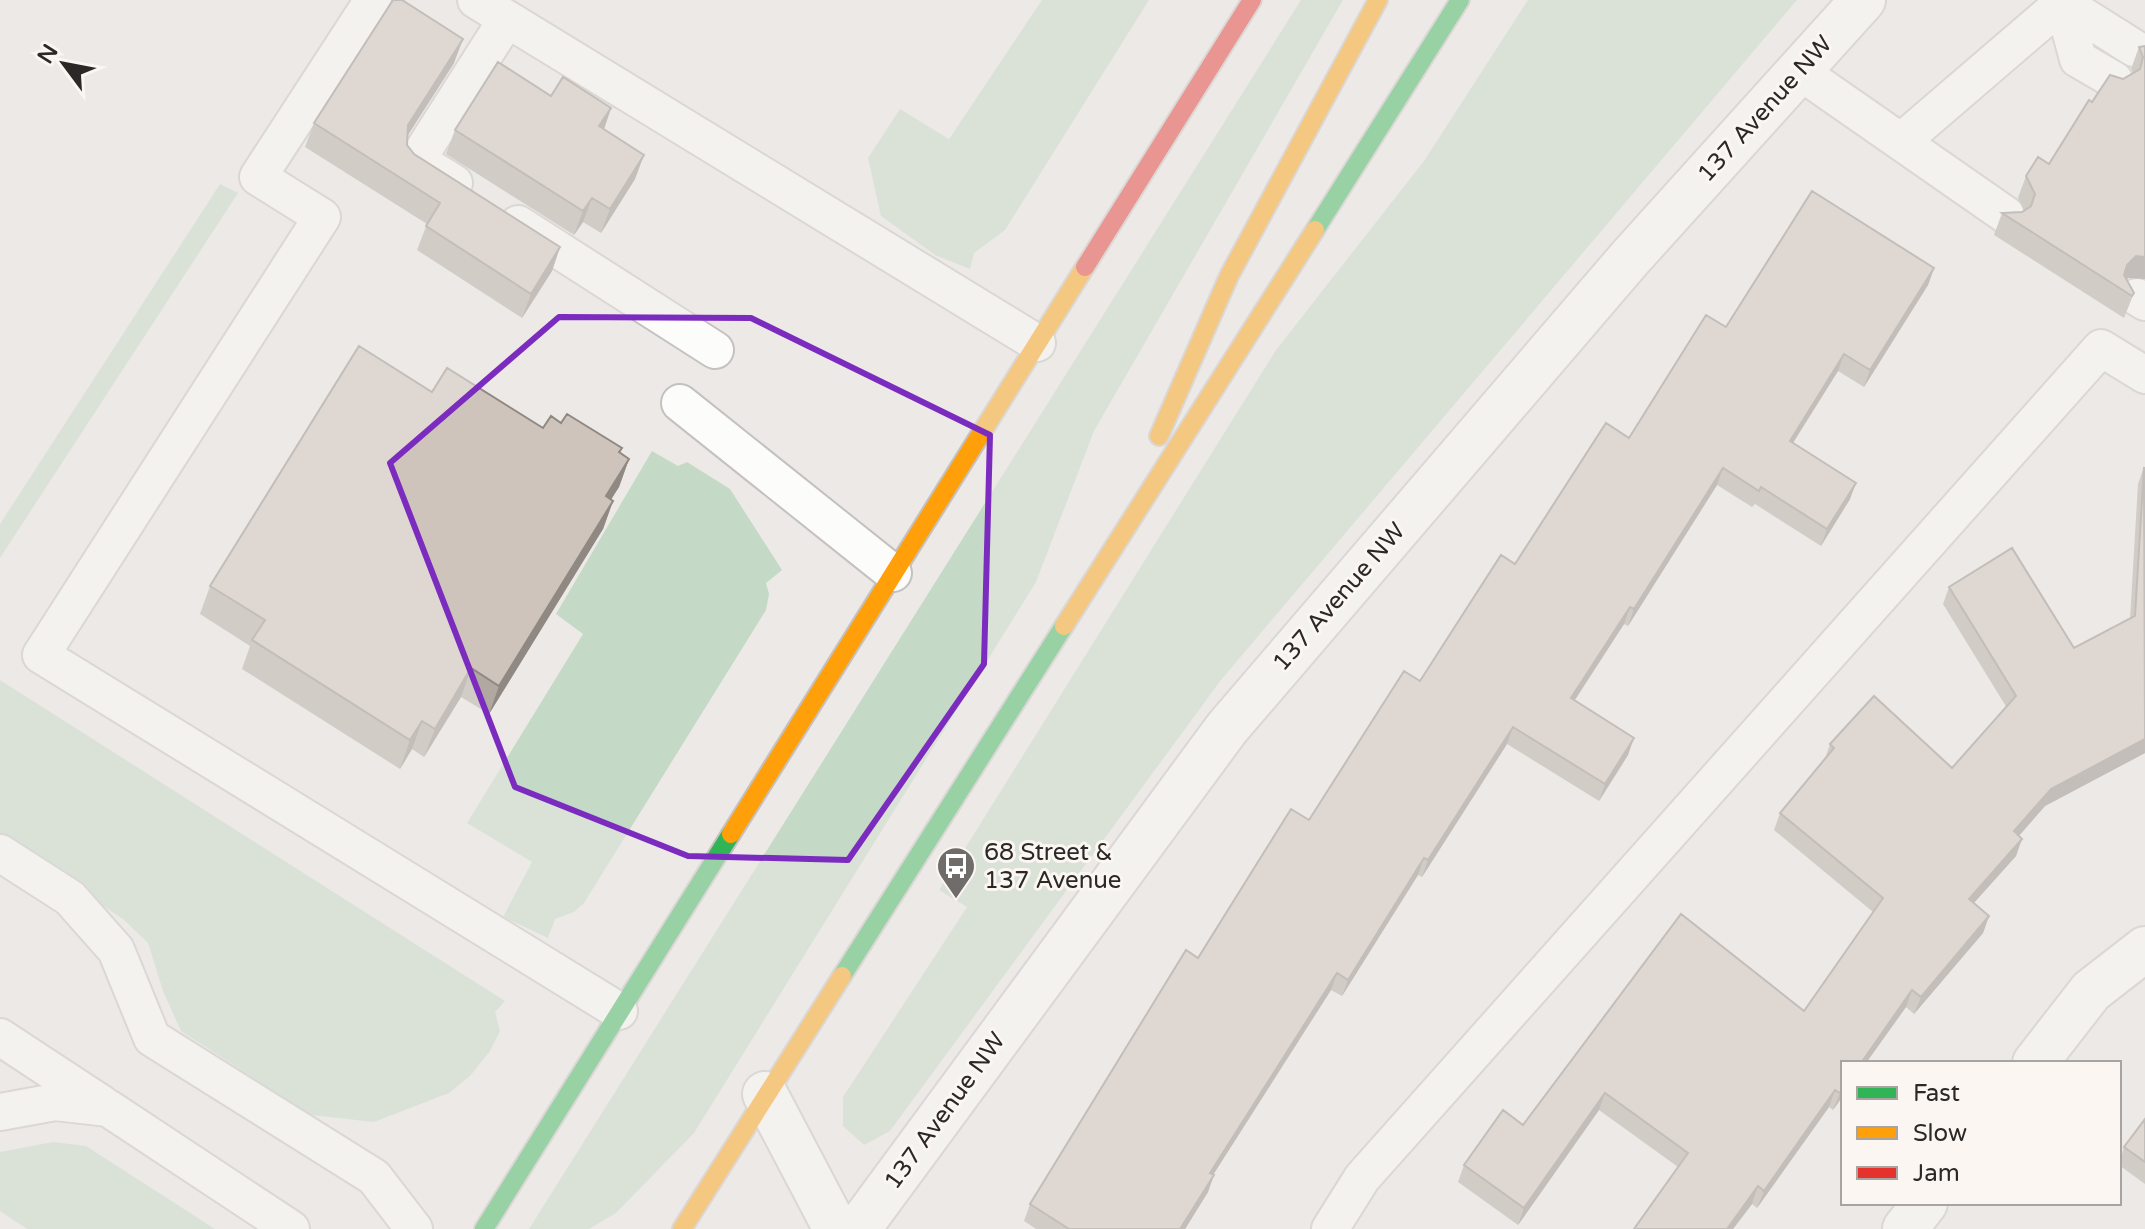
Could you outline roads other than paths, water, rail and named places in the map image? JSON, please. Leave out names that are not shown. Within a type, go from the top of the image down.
[{"type":"main road","points":[[484,1229],[1252,0]]},
{"type":"main road","points":[[1100,570],[1229,276],[1378,0]]},
{"type":"main road","points":[[682,1229],[1460,0]]},
{"type":"street","name":"137 Avenue NW","points":[[858,1229],[1227,728],[1630,258],[1863,0]]},
{"type":"street","points":[[2037,1061],[2091,991],[2145,949]]},
{"type":"street","points":[[765,1094],[836,1229]]},
{"type":"street","points":[[1905,1229],[1923,1205]]},
{"type":"lane","points":[[373,0],[258,177],[322,217],[41,655],[619,1011]]},
{"type":"lane","points":[[476,0],[1037,343]]},
{"type":"lane","points":[[1903,140],[2064,2]]},
{"type":"lane","points":[[2064,2],[2134,48]]},
{"type":"lane","points":[[2064,2],[2078,59],[2114,80]]},
{"type":"lane","points":[[507,19],[417,160],[715,350]]},
{"type":"lane","points":[[1799,71],[1903,140],[2006,215]]},
{"type":"lane","points":[[1330,1229],[1362,1178],[2101,348],[2145,375]]},
{"type":"lane","points":[[680,403],[893,573]]},
{"type":"lane","points":[[0,853],[70,898],[116,950],[152,1038],[374,1177],[414,1229]]},
{"type":"lane","points":[[0,1037],[291,1229]]},
{"type":"lane","points":[[0,1112],[55,1102],[108,1108]]},
{"type":"place","name":"68 Street & 137 Avenue","points":[[956,900]]}]
